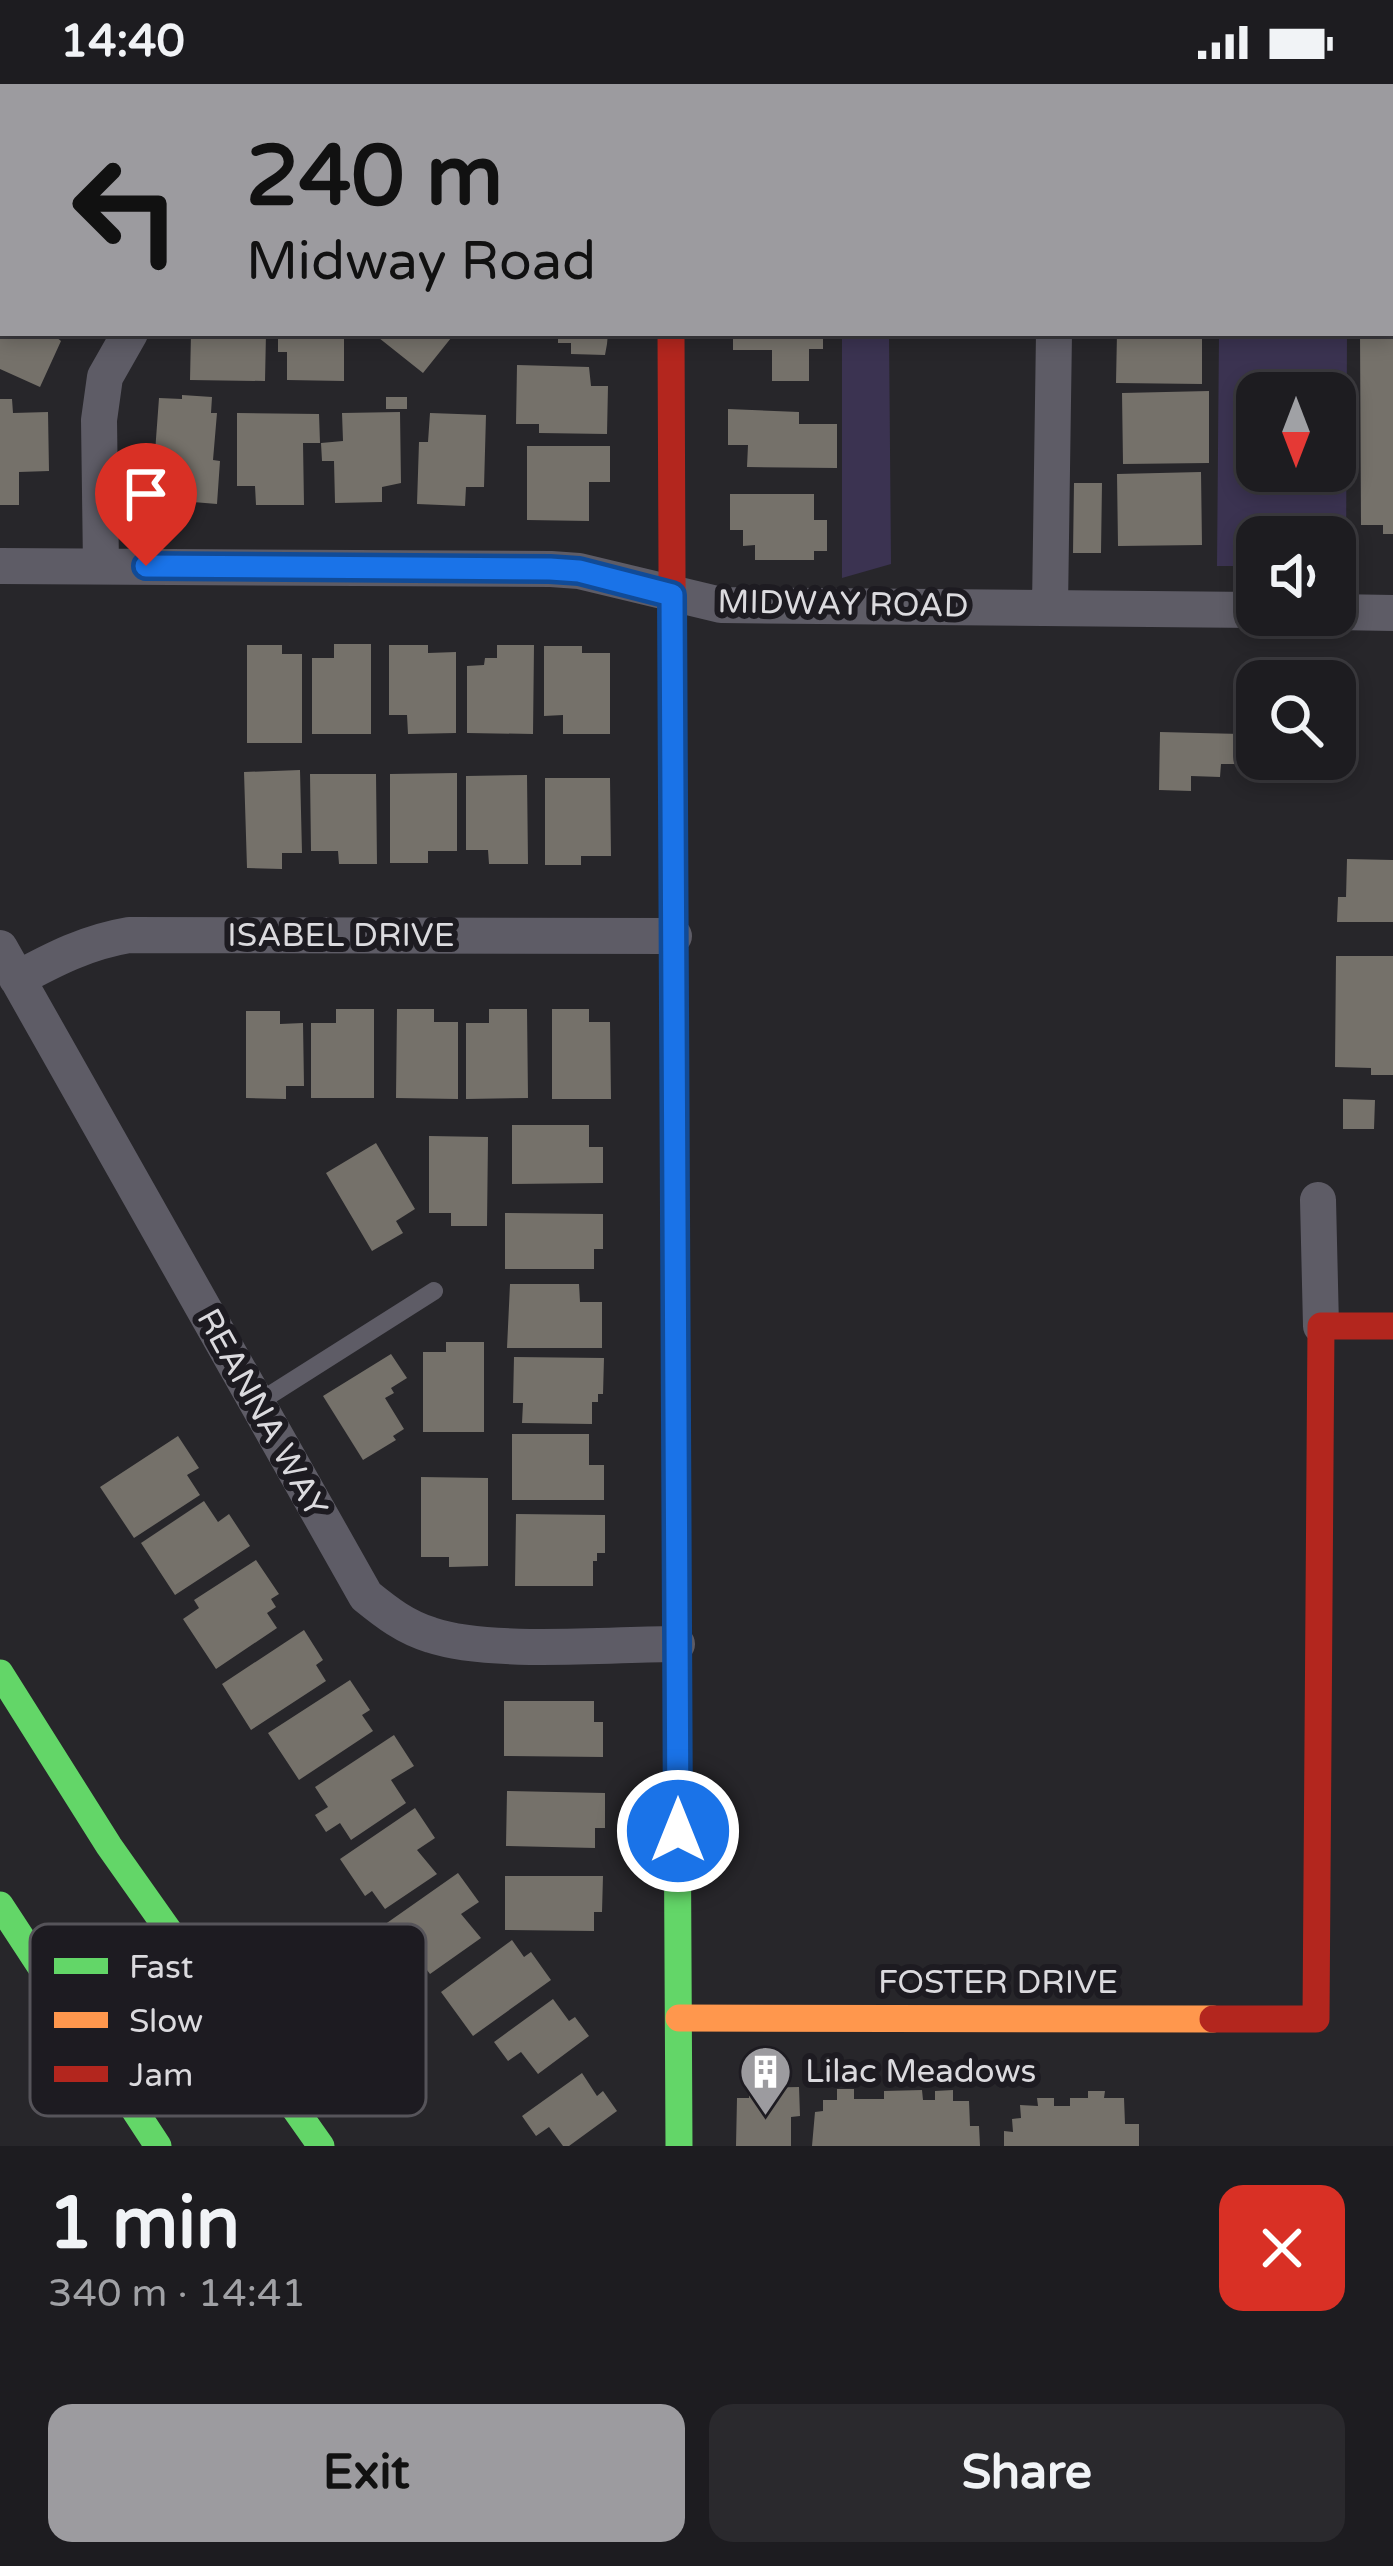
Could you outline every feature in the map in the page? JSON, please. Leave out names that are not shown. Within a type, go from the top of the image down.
[{"type":"main road","points":[[671,336],[679,2146]]},
{"type":"main road","points":[[1321,1326],[1393,1326]]},
{"type":"main road","name":"FOSTER DRIVE","points":[[680,2018],[1316,2019],[1321,1326]]},
{"type":"main road","points":[[0,1673],[164,1924]]},
{"type":"main road","points":[[0,1905],[30,1951]]},
{"type":"main road","points":[[138,2116],[158,2146]]},
{"type":"main road","points":[[299,2116],[320,2146]]},
{"type":"street","points":[[101,565],[99,420],[105,377],[128,336]]},
{"type":"street","points":[[1050,608],[1054,336]]},
{"type":"street","name":"MIDWAY ROAD","points":[[0,566],[550,569],[579,571],[721,605],[1236,610]]},
{"type":"street","points":[[1356,612],[1393,613]]},
{"type":"street","name":"ISABEL DRIVE","points":[[9,963],[129,935],[674,936]]},
{"type":"street","name":"REANNA WAY","points":[[9,963],[366,1596],[398,1621],[434,1636],[481,1644],[677,1644]]},
{"type":"street","points":[[1318,1200],[1321,1326]]},
{"type":"lane","points":[[256,1404],[434,1291]]},
{"type":"shaded area","points":[[842,336],[889,336],[891,564],[842,578]]},
{"type":"shaded area","points":[[1219,336],[1347,336],[1347,372],[1236,372],[1236,492],[1346,492],[1346,516],[1236,516],[1236,566],[1217,566]]},
{"type":"building","points":[[0,336],[55,336],[61,341],[40,387],[0,369]]},
{"type":"building","points":[[191,336],[266,336],[265,381],[190,380]]},
{"type":"building","points":[[278,336],[344,336],[344,381],[287,380],[287,352],[278,352]]},
{"type":"building","points":[[381,336],[453,336],[423,373]]},
{"type":"building","points":[[608,336],[605,355],[571,354],[571,343],[545,337]]},
{"type":"building","points":[[733,336],[823,336],[823,349],[809,349],[809,381],[772,381],[772,350],[733,350]]},
{"type":"building","points":[[1117,336],[1202,336],[1202,384],[1116,383]]},
{"type":"building","points":[[1360,336],[1393,336],[1393,534],[1383,534],[1383,525],[1361,525]]},
{"type":"building","points":[[517,365],[589,367],[591,386],[608,386],[607,434],[539,433],[539,424],[516,424]]},
{"type":"building","points":[[1209,391],[1209,463],[1123,464],[1122,393]]},
{"type":"building","points":[[182,395],[212,397],[211,413],[217,413],[213,460],[220,461],[217,504],[181,501],[184,468],[154,466],[159,398],[182,399]]},
{"type":"building","points":[[386,397],[407,397],[407,409],[386,409]]},
{"type":"building","points":[[0,399],[12,399],[13,413],[48,412],[49,471],[19,472],[19,505],[0,505]]},
{"type":"building","points":[[728,409],[799,412],[799,424],[837,424],[837,468],[747,467],[748,445],[728,445]]},
{"type":"building","points":[[400,412],[401,483],[382,487],[382,502],[335,503],[334,461],[322,461],[321,443],[343,441],[342,413]]},
{"type":"building","points":[[237,413],[319,414],[320,443],[303,443],[304,505],[256,505],[255,486],[237,486]]},
{"type":"building","points":[[430,413],[486,415],[484,487],[466,487],[465,506],[417,504],[419,442],[428,442]]},
{"type":"building","points":[[527,446],[610,446],[610,482],[589,482],[589,521],[527,520]]},
{"type":"building","points":[[1201,472],[1202,545],[1118,546],[1117,474]]},
{"type":"building","points":[[1074,483],[1102,483],[1101,553],[1073,553]]},
{"type":"building","points":[[730,494],[814,494],[814,520],[827,520],[827,551],[814,551],[814,560],[755,560],[755,545],[743,546],[743,530],[730,530]]},
{"type":"building","points":[[334,644],[371,644],[371,734],[312,734],[312,658],[334,658]]},
{"type":"building","points":[[247,645],[282,645],[282,654],[302,654],[302,743],[247,743]]},
{"type":"building","points":[[389,645],[428,645],[428,653],[456,652],[456,733],[408,734],[407,715],[389,715]]},
{"type":"building","points":[[497,645],[534,645],[533,734],[467,733],[467,666],[497,658]]},
{"type":"building","points":[[544,646],[582,646],[582,653],[610,653],[610,734],[563,734],[563,715],[544,716]]},
{"type":"building","points":[[1160,732],[1236,734],[1236,764],[1221,764],[1220,777],[1191,776],[1191,791],[1159,790]]},
{"type":"building","points":[[300,770],[302,853],[282,853],[282,869],[247,868],[244,772]]},
{"type":"building","points":[[457,773],[457,851],[428,851],[428,863],[390,863],[390,774]]},
{"type":"building","points":[[310,774],[376,774],[377,864],[339,864],[338,851],[311,851]]},
{"type":"building","points":[[527,775],[528,864],[489,864],[488,850],[466,850],[466,776]]},
{"type":"building","points":[[545,778],[610,778],[611,856],[581,856],[581,865],[545,865]]},
{"type":"building","points":[[1347,859],[1393,860],[1393,922],[1337,922],[1338,897],[1346,897]]},
{"type":"building","points":[[1336,956],[1393,956],[1393,1075],[1371,1075],[1371,1068],[1335,1067]]},
{"type":"building","points":[[336,1009],[374,1009],[374,1098],[311,1098],[311,1023],[336,1023]]},
{"type":"building","points":[[397,1009],[434,1009],[434,1022],[458,1022],[458,1099],[396,1098]]},
{"type":"building","points":[[489,1009],[527,1009],[528,1098],[466,1099],[466,1023],[489,1023]]},
{"type":"building","points":[[552,1009],[589,1009],[589,1022],[610,1022],[611,1099],[552,1099]]},
{"type":"building","points":[[246,1011],[280,1011],[280,1024],[303,1023],[304,1086],[286,1086],[286,1099],[246,1098]]},
{"type":"building","points":[[1343,1099],[1375,1100],[1374,1129],[1343,1129]]},
{"type":"building","points":[[512,1125],[589,1125],[589,1147],[603,1147],[603,1183],[512,1184]]},
{"type":"building","points":[[429,1136],[488,1137],[487,1226],[451,1226],[451,1213],[429,1213]]},
{"type":"building","points":[[376,1143],[415,1209],[396,1221],[403,1233],[372,1251],[326,1173]]},
{"type":"building","points":[[505,1213],[603,1214],[603,1249],[594,1249],[594,1269],[505,1269]]},
{"type":"building","points":[[510,1284],[579,1284],[580,1302],[602,1302],[602,1348],[507,1348]]},
{"type":"building","points":[[446,1342],[484,1342],[484,1432],[423,1432],[423,1352],[446,1352]]},
{"type":"building","points":[[391,1354],[407,1378],[385,1398],[404,1429],[393,1436],[396,1440],[363,1460],[323,1396]]},
{"type":"building","points":[[514,1357],[604,1358],[603,1394],[592,1402],[592,1424],[522,1423],[523,1403],[513,1403]]},
{"type":"building","points":[[512,1434],[589,1434],[589,1465],[604,1465],[604,1500],[512,1500]]},
{"type":"building","points":[[178,1436],[199,1468],[187,1475],[200,1495],[134,1538],[100,1487]]},
{"type":"building","points":[[421,1477],[488,1478],[488,1566],[449,1567],[449,1557],[421,1557]]},
{"type":"building","points":[[204,1501],[218,1522],[229,1514],[250,1546],[175,1595],[141,1543]]},
{"type":"building","points":[[516,1514],[605,1515],[605,1553],[597,1553],[593,1561],[593,1586],[515,1586]]},
{"type":"building","points":[[256,1560],[279,1594],[271,1599],[276,1607],[267,1613],[277,1628],[216,1669],[183,1619],[199,1608],[194,1600]]},
{"type":"building","points":[[304,1630],[323,1660],[316,1665],[326,1681],[251,1730],[222,1684]]},
{"type":"building","points":[[350,1680],[370,1710],[362,1715],[373,1731],[299,1780],[268,1733]]},
{"type":"building","points":[[504,1701],[594,1701],[594,1722],[603,1722],[603,1757],[504,1756]]},
{"type":"building","points":[[394,1735],[414,1766],[391,1780],[406,1803],[351,1840],[340,1823],[326,1832],[315,1815],[328,1807],[315,1787]]},
{"type":"building","points":[[507,1791],[605,1793],[605,1828],[595,1828],[595,1848],[506,1846]]},
{"type":"building","points":[[415,1808],[435,1838],[417,1850],[437,1874],[385,1909],[372,1891],[365,1896],[340,1859]]},
{"type":"building","points":[[458,1873],[479,1902],[461,1914],[481,1938],[430,1974],[426,1924],[385,1924]]},
{"type":"building","points":[[505,1876],[603,1876],[602,1912],[594,1912],[594,1931],[505,1930]]},
{"type":"building","points":[[512,1940],[524,1957],[531,1952],[551,1980],[473,2036],[441,1992]]},
{"type":"building","points":[[553,1999],[569,2021],[575,2017],[589,2036],[538,2074],[521,2052],[508,2061],[494,2042]]},
{"type":"building","points":[[582,2073],[597,2096],[603,2091],[617,2111],[569,2146],[563,2146],[549,2127],[536,2136],[522,2116]]},
{"type":"building","name":"Lilac Meadows","points":[[799,2087],[800,2116],[791,2117],[791,2146],[736,2146],[737,2098],[749,2098],[749,2088]]},
{"type":"building","points":[[837,2089],[854,2089],[854,2099],[884,2099],[884,2091],[922,2090],[923,2100],[935,2100],[935,2091],[953,2090],[953,2101],[969,2101],[970,2126],[979,2126],[980,2146],[812,2146],[815,2112],[823,2111],[823,2100],[837,2100]]},
{"type":"building","points":[[1088,2091],[1105,2091],[1104,2098],[1124,2098],[1125,2124],[1139,2124],[1139,2146],[1004,2146],[1004,2131],[1013,2132],[1012,2119],[1021,2118],[1020,2105],[1038,2106],[1037,2098],[1054,2098],[1054,2106],[1070,2106],[1070,2098],[1088,2098]]},
{"type":"traffic: fast","points":[[0,1673],[164,1924]]},
{"type":"traffic: fast","points":[[677,1774],[679,2146]]},
{"type":"traffic: fast","points":[[0,1905],[30,1951]]},
{"type":"traffic: fast","points":[[138,2116],[158,2146]]},
{"type":"traffic: fast","points":[[300,2116],[321,2146]]},
{"type":"traffic: slow","points":[[674,1046],[677,1774]]},
{"type":"traffic: slow","points":[[679,2018],[1213,2019]]},
{"type":"traffic: jam","points":[[671,336],[674,1046]]},
{"type":"traffic: jam","points":[[1213,2019],[1316,2019],[1321,1326],[1393,1326]]},
{"type":"place","name":"Lilac Meadows","points":[[766,2117]]},
{"type":"route","points":[[146,566],[550,569],[579,571],[672,595],[678,1831]]}]
